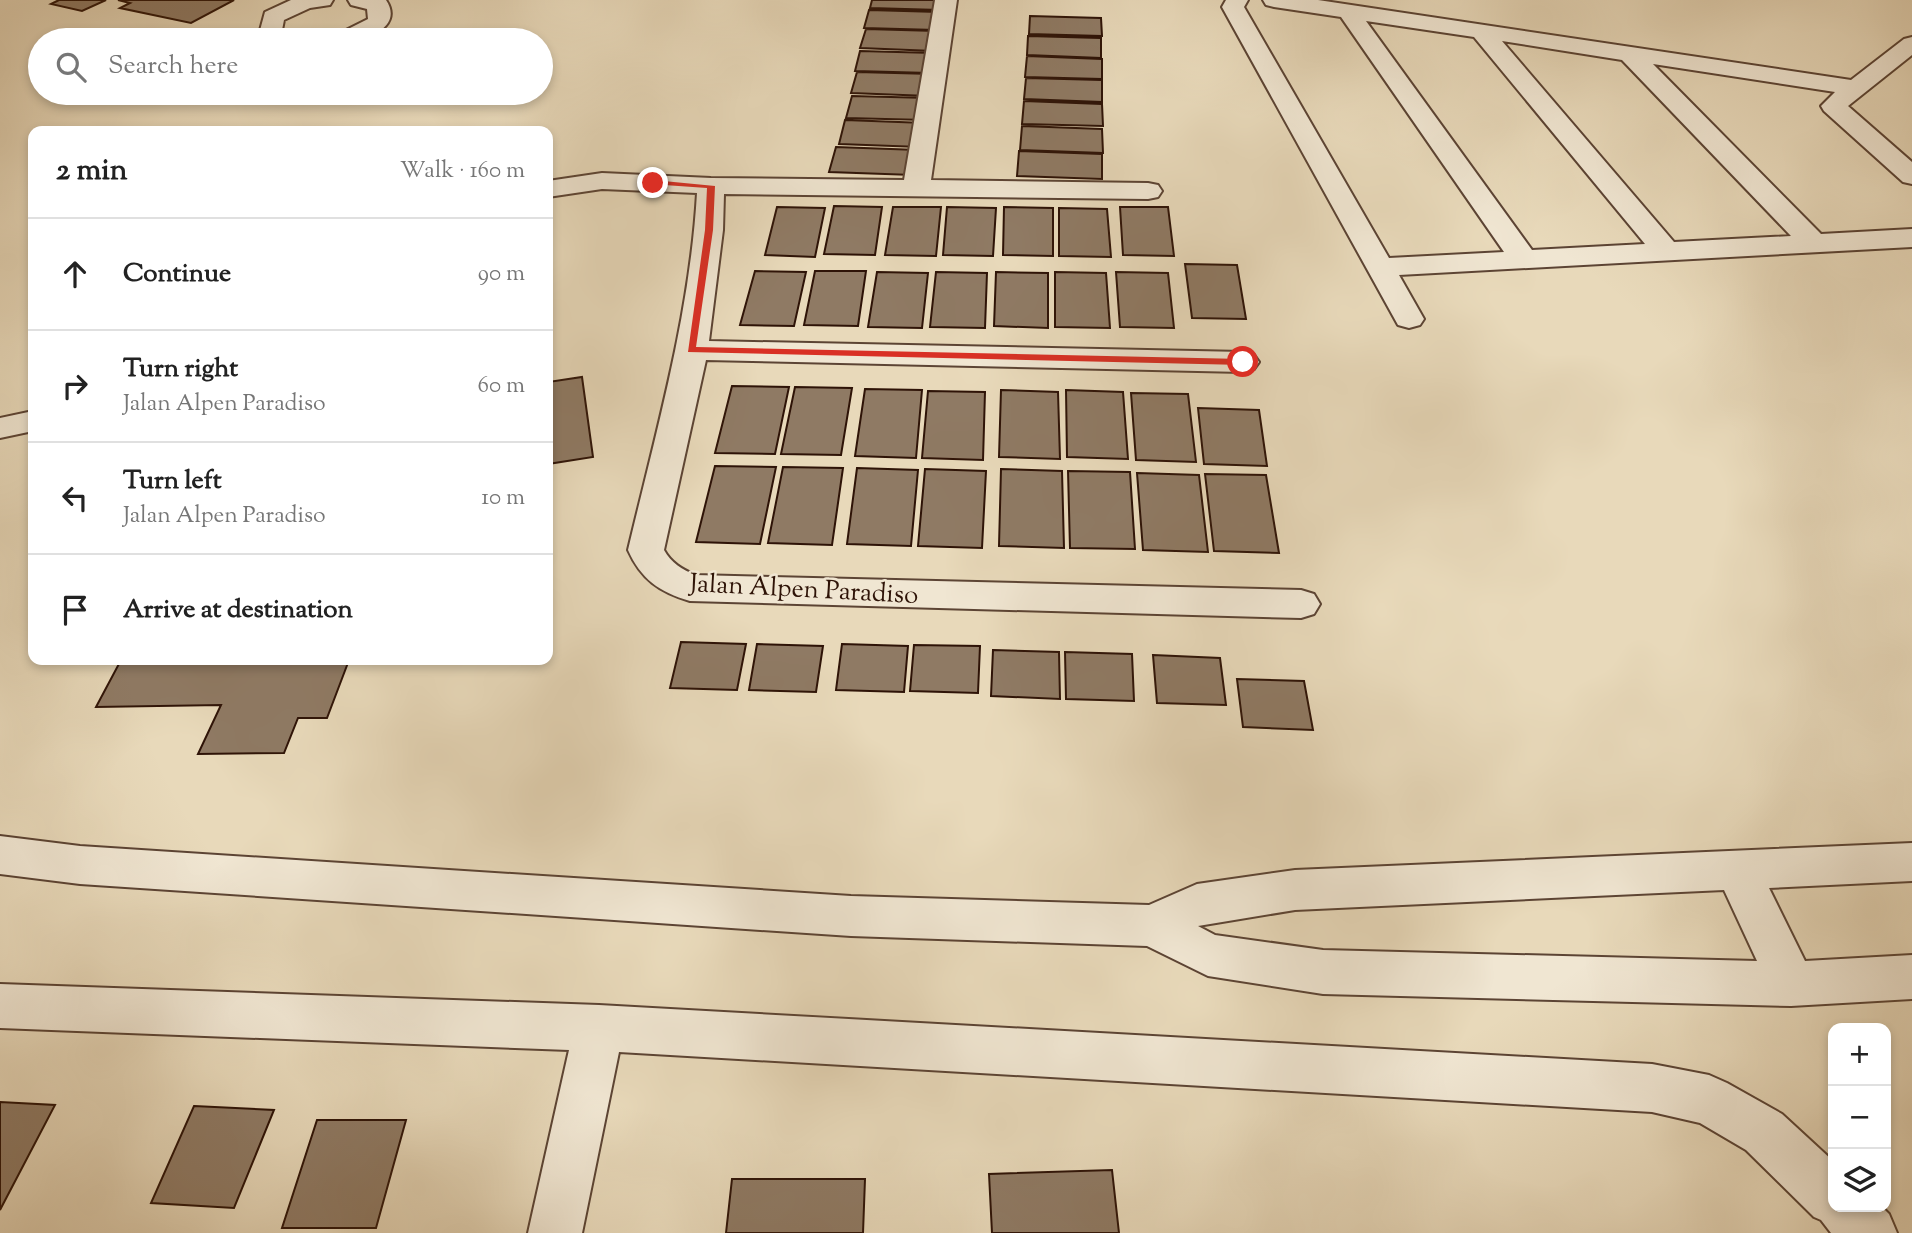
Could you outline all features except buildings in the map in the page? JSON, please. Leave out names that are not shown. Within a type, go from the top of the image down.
[{"type":"street","points":[[271,28],[273,17],[305,2],[322,0]]},
{"type":"street","points":[[359,0],[379,5],[379,22],[367,28]]},
{"type":"street","points":[[916,190],[946,0]]},
{"type":"street","points":[[1237,0],[1233,7],[1409,319]]},
{"type":"street","points":[[1274,0],[1856,88]]},
{"type":"street","points":[[1348,11],[1524,259]]},
{"type":"street","points":[[1481,32],[1666,251]]},
{"type":"street","points":[[1912,44],[1833,106],[1912,176]]},
{"type":"street","points":[[1630,54],[1813,243]]},
{"type":"street","points":[[553,188],[602,181],[916,190],[1148,191]]},
{"type":"street","name":"Jalan Alpen Paradiso","points":[[711,186],[709,230],[691,350],[646,550],[653,567],[668,579],[690,588],[1301,604]]},
{"type":"street","points":[[1380,267],[1912,238]]},
{"type":"street","points":[[691,350],[1243,362]]},
{"type":"street","points":[[0,428],[28,422]]},
{"type":"street","points":[[0,855],[80,865],[851,916],[1153,926],[1208,955],[1323,972],[1791,984],[1912,977]]},
{"type":"street","points":[[1153,926],[1197,904],[1295,890],[1912,862]]},
{"type":"street","points":[[1738,871],[1791,984]]},
{"type":"street","points":[[0,1006],[599,1028],[1652,1088],[1709,1100],[1764,1132],[1828,1193]]},
{"type":"street","points":[[555,1233],[599,1028]]},
{"type":"street","points":[[1848,1212],[1870,1233]]},
{"type":"route","points":[[653,183],[711,186],[709,230],[691,350],[1243,362]]}]
